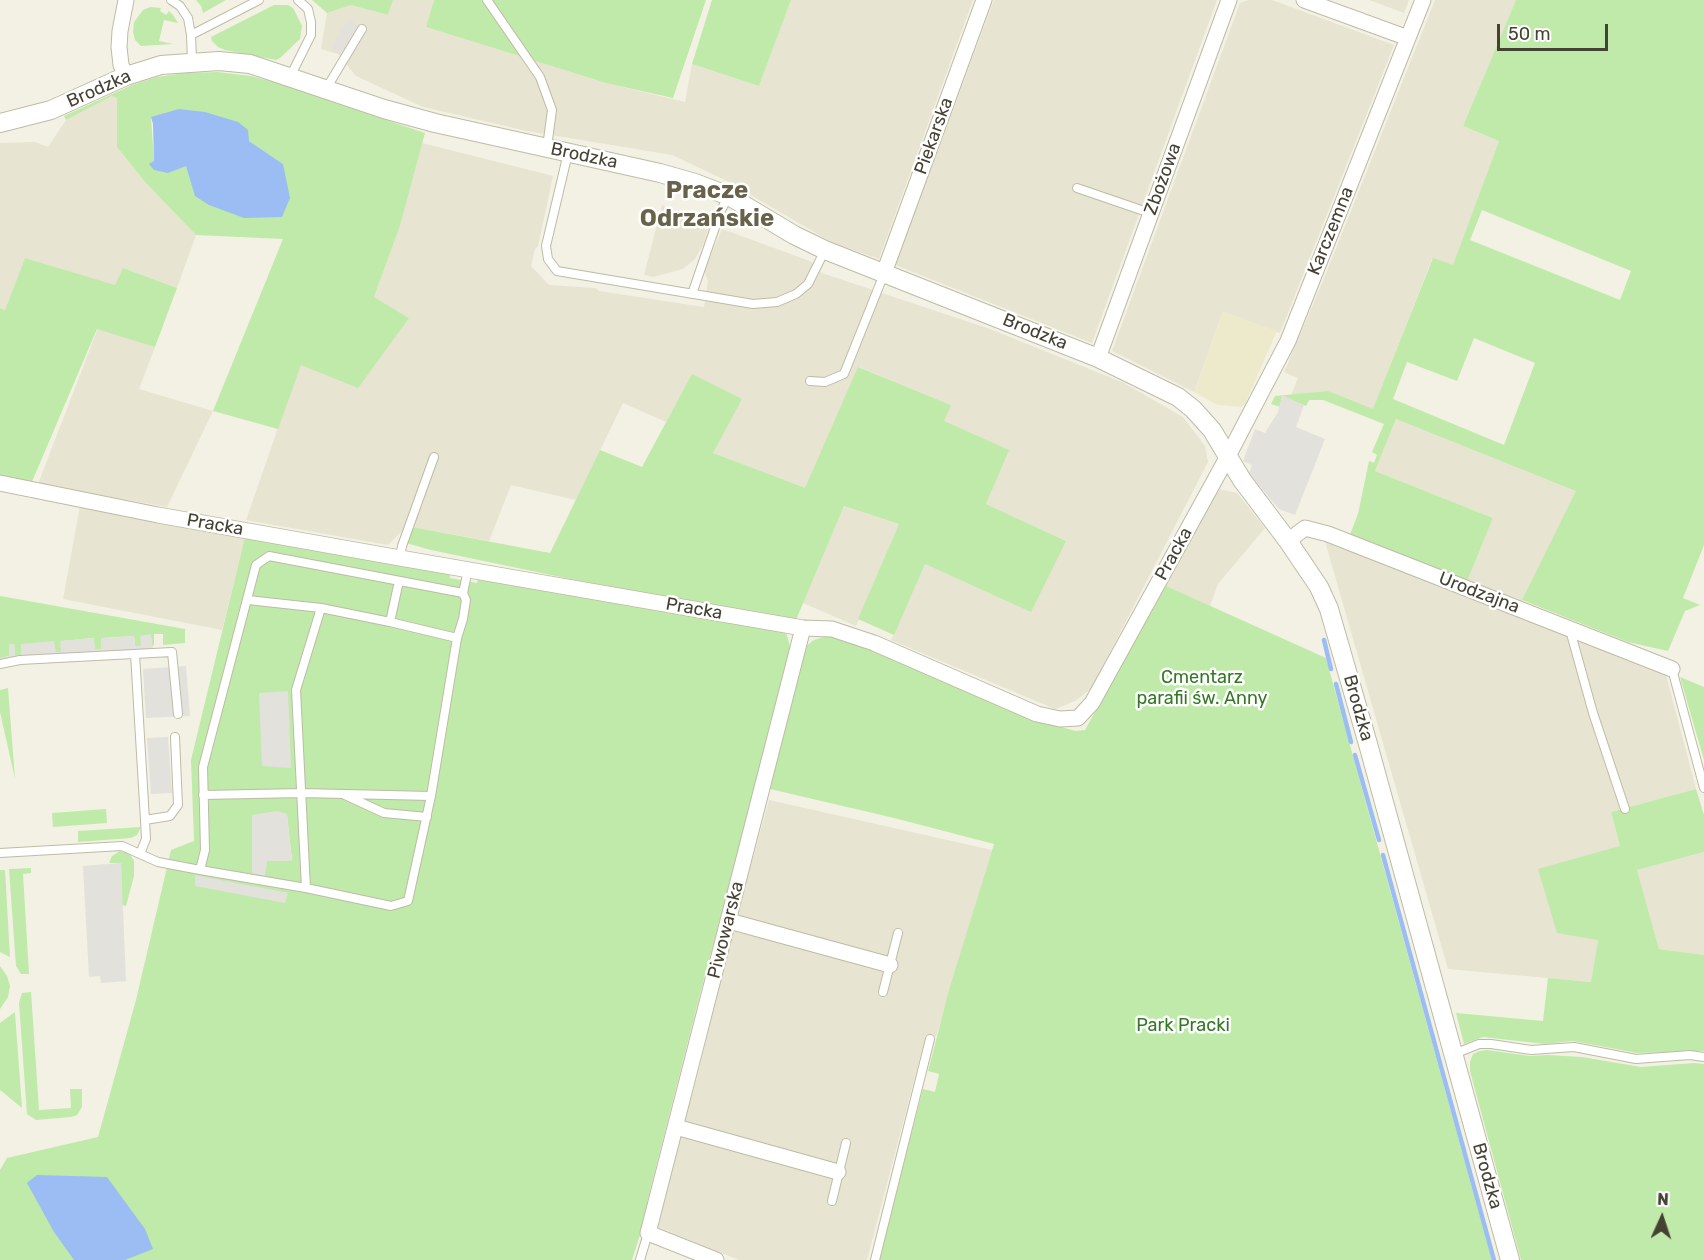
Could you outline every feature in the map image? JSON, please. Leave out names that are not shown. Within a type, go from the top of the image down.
[{"type":"street","points":[[126,0],[119,47],[121,65],[126,76]]},
{"type":"street","name":"Piekarska","points":[[884,273],[984,0]]},
{"type":"street","name":"Zbożowa","points":[[1098,358],[1229,0]]},
{"type":"street","points":[[1304,0],[1408,38]]},
{"type":"street","name":"Karczemna","points":[[1228,456],[1288,341],[1423,0]]},
{"type":"street","name":"Brodzka","points":[[0,123],[58,108],[126,76],[161,65],[192,61],[250,64],[384,109],[435,123],[660,173],[695,183],[729,196],[794,236],[825,250],[1098,358],[1178,397],[1204,420],[1242,480],[1319,586],[1338,636],[1510,1260]]},
{"type":"street","name":"Pracka","points":[[0,483],[468,570],[804,628],[832,629],[854,635],[1037,714],[1078,718],[1092,703],[1228,456]]},
{"type":"street","name":"Urodzajna","points":[[1288,541],[1305,528],[1328,534],[1672,669]]},
{"type":"street","name":"Piwowarska","points":[[648,1233],[804,628]]},
{"type":"street","points":[[729,921],[890,965]]},
{"type":"street","points":[[676,1127],[838,1172]]},
{"type":"street","points":[[648,1233],[716,1260]]},
{"type":"lane","points":[[171,0],[180,6],[188,18],[192,61]]},
{"type":"lane","points":[[191,34],[204,30],[259,0]]},
{"type":"lane","points":[[291,77],[311,35],[308,9],[298,0]]},
{"type":"lane","points":[[488,0],[540,77],[552,110],[547,148]]},
{"type":"lane","points":[[326,89],[362,29]]},
{"type":"lane","points":[[568,153],[546,246],[548,260],[557,271],[753,304],[777,302],[796,294],[808,284],[825,250]]},
{"type":"lane","points":[[1077,188],[1150,213]]},
{"type":"lane","points":[[692,294],[721,210],[729,196]]},
{"type":"lane","points":[[810,381],[825,382],[844,374],[884,273]]},
{"type":"lane","points":[[400,558],[402,546],[434,457]]},
{"type":"lane","points":[[200,870],[205,850],[203,767],[256,565],[269,556],[463,593]]},
{"type":"lane","points":[[0,853],[122,846],[158,862],[306,888],[391,906],[408,901],[431,796],[457,638],[463,619],[466,600],[463,593],[468,570]]},
{"type":"lane","points":[[390,622],[399,581]]},
{"type":"lane","points":[[248,600],[321,608],[457,638]]},
{"type":"lane","points":[[306,888],[296,716],[297,690],[321,608]]},
{"type":"lane","points":[[1570,628],[1593,713],[1625,810]]},
{"type":"lane","points":[[0,664],[20,660],[172,652],[178,714]]},
{"type":"lane","points":[[135,654],[146,839],[140,854]]},
{"type":"lane","points":[[1672,669],[1704,788]]},
{"type":"lane","points":[[145,820],[170,816],[178,806],[175,737]]},
{"type":"lane","points":[[203,795],[341,793],[431,796]]},
{"type":"lane","points":[[341,793],[384,813],[427,817]]},
{"type":"lane","points":[[883,992],[898,933]]},
{"type":"lane","points":[[875,1260],[930,1039]]},
{"type":"lane","points":[[1453,1054],[1479,1044],[1491,1044],[1531,1050],[1574,1047],[1636,1059],[1690,1055],[1704,1057]]},
{"type":"lane","points":[[832,1201],[846,1143]]},
{"type":"lane","points":[[640,1260],[648,1233]]},
{"type":"shaded area","points":[[393,0],[434,0],[426,27],[606,83],[685,102],[692,64],[759,86],[791,0],[973,0],[879,259],[833,243],[725,180],[672,155],[527,131],[423,107],[356,76],[338,54],[321,49],[327,13],[351,5],[388,15]]},
{"type":"shaded area","points":[[994,0],[1217,0],[1092,343],[895,265]]},
{"type":"shaded area","points":[[1248,0],[1272,0],[1394,45],[1280,333],[1223,312],[1194,392],[1112,351],[1240,3]]},
{"type":"shaded area","points":[[1369,0],[1409,0],[1404,13]]},
{"type":"shaded area","points":[[1435,0],[1516,0],[1463,126],[1499,141],[1453,266],[1432,259],[1373,410],[1328,391],[1291,395],[1298,378],[1284,372],[1323,281]]},
{"type":"shaded area","points":[[348,19],[358,25],[340,54],[331,48]]},
{"type":"shaded area","points":[[112,96],[117,98],[117,147],[145,182],[196,235],[177,288],[123,268],[115,286],[25,258],[5,310],[0,308],[0,143],[35,142],[48,147],[66,120]]},
{"type":"shaded area","points":[[422,143],[553,176],[538,246],[535,249],[531,266],[549,285],[596,288],[599,291],[704,307],[708,281],[704,271],[722,229],[810,261],[822,273],[990,329],[1124,383],[1183,417],[1205,446],[1208,462],[1091,689],[1075,701],[1055,709],[891,640],[925,564],[976,587],[1066,541],[986,504],[1008,450],[943,421],[951,405],[859,367],[805,489],[713,453],[693,374],[666,422],[623,403],[576,500],[511,485],[489,541],[407,526],[388,545],[246,520],[300,365],[409,318],[374,297],[400,226]]},
{"type":"shaded area","points":[[662,205],[704,222],[709,227],[695,259],[683,269],[653,277],[644,275]]},
{"type":"shaded area","points":[[1223,312],[1277,331],[1245,404],[1241,407],[1217,405],[1194,392]]},
{"type":"shaded area","points":[[98,328],[155,347],[139,389],[213,411],[167,507],[38,484]]},
{"type":"shaded area","points":[[1282,395],[1304,405],[1296,427],[1325,439],[1295,515],[1279,509],[1249,474],[1252,465],[1243,461],[1255,429],[1265,433],[1278,412]]},
{"type":"shaded area","points":[[1396,419],[1577,491],[1520,605],[1466,584],[1493,518],[1375,471]]},
{"type":"shaded area","points":[[1218,489],[1237,493],[1265,528],[1218,584],[1210,606],[1166,586]]},
{"type":"shaded area","points":[[80,506],[245,537],[222,630],[63,599]]},
{"type":"shaded area","points":[[844,506],[899,524],[856,626],[803,603]]},
{"type":"shaded area","points":[[1324,538],[1665,671],[1696,789],[1611,812],[1620,846],[1598,940],[1591,982],[1448,969]]},
{"type":"shaded area","points":[[151,634],[153,649],[19,657],[0,661],[0,658],[9,656],[9,644],[14,644],[15,655],[21,655],[21,644],[54,641],[56,652],[61,652],[60,641],[94,638],[95,649],[101,649],[101,638],[134,636],[135,646],[141,646],[140,636]]},
{"type":"shaded area","points":[[186,666],[190,716],[146,718],[143,669]]},
{"type":"shaded area","points":[[288,691],[291,768],[262,766],[259,693]]},
{"type":"shaded area","points":[[168,737],[172,793],[151,794],[147,738]]},
{"type":"shaded area","points":[[769,800],[992,850],[936,1037],[926,1035],[867,1260],[739,1260],[655,1226],[697,1078],[733,930]]},
{"type":"shaded area","points":[[277,811],[287,814],[292,861],[267,861],[265,876],[252,873],[252,815]]},
{"type":"shaded area","points":[[1704,852],[1704,955],[1659,949],[1637,870]]},
{"type":"shaded area","points":[[121,863],[126,981],[101,983],[100,976],[89,977],[83,866]]},
{"type":"shaded area","points":[[195,875],[288,893],[285,903],[195,886]]},
{"type":"green space","points":[[196,0],[226,0],[203,13]]},
{"type":"green space","points":[[312,0],[393,0],[388,15],[351,5],[327,13]]},
{"type":"green space","points":[[434,0],[706,0],[673,98],[606,83],[426,27]]},
{"type":"green space","points":[[712,0],[791,0],[759,86],[692,64]]},
{"type":"green space","points":[[1516,0],[1704,0],[1704,545],[1683,598],[1700,605],[1685,611],[1668,651],[1628,642],[1522,600],[1576,491],[1396,419],[1375,471],[1493,518],[1466,584],[1349,537],[1358,514],[1369,461],[1374,463],[1377,455],[1372,452],[1384,424],[1323,400],[1309,400],[1306,406],[1282,396],[1280,407],[1271,404],[1275,396],[1328,391],[1373,409],[1433,258],[1453,265],[1499,141],[1463,126]],"holes":[[[1482,210],[1631,271],[1620,300],[1470,240]],[[1474,338],[1535,363],[1504,445],[1393,399],[1407,362],[1457,381]]]},
{"type":"green space","points":[[274,5],[288,5],[293,8],[302,26],[300,39],[280,58],[276,60],[225,50],[212,41],[211,37]]},
{"type":"green space","points":[[150,7],[161,8],[160,11],[166,15],[169,11],[178,23],[164,20],[159,41],[173,44],[141,46],[135,40],[134,22],[143,10]]},
{"type":"green space","points":[[217,72],[251,76],[425,133],[400,226],[374,297],[409,318],[358,388],[301,365],[278,429],[213,411],[283,239],[196,235],[145,182],[117,147],[117,98],[112,96],[66,120],[64,116],[132,85],[157,77]],"holes":[[[151,117],[249,141],[283,164],[186,166],[154,161]]]},
{"type":"green space","points":[[25,258],[115,285],[123,268],[177,288],[155,347],[97,329],[31,484],[0,478],[0,308],[5,310]]},
{"type":"green space","points":[[858,367],[951,405],[944,421],[1009,450],[986,504],[1066,541],[1031,612],[925,564],[894,635],[858,619],[899,524],[844,506],[796,620],[628,591],[406,543],[407,526],[550,553],[600,450],[642,467],[692,374],[742,399],[713,453],[805,488]]},
{"type":"green space","points":[[245,537],[450,573],[450,578],[477,583],[478,578],[781,630],[787,635],[790,647],[789,659],[632,1260],[0,1260],[0,1170],[7,1158],[98,1137],[136,1000],[171,850],[194,841],[191,760]],"holes":[[[287,815],[292,860],[267,861]],[[195,876],[287,893],[285,903]]]},
{"type":"green space","name":"Park Pracki","points":[[1166,586],[1326,658],[1492,1260],[879,1260],[923,1089],[935,1092],[939,1074],[928,1071],[949,990],[994,844],[770,789],[805,647],[814,640],[826,636],[841,639],[868,648],[1032,718],[1075,731],[1085,730]]},
{"type":"green space","points":[[0,596],[185,629],[185,643],[163,645],[163,634],[154,634],[154,645],[152,646],[135,646],[134,636],[101,638],[101,649],[95,649],[93,638],[61,641],[61,652],[21,644],[21,655],[15,655],[14,644],[9,644],[9,656],[0,658]]},
{"type":"green space","points":[[1680,677],[1704,687],[1704,760]]},
{"type":"green space","points":[[8,688],[15,779],[0,712],[0,690]]},
{"type":"green space","points":[[1696,789],[1704,815],[1704,852],[1637,870],[1659,949],[1704,955],[1704,1051],[1637,1053],[1573,1041],[1545,1044],[1483,1037],[1464,1044],[1456,1013],[1543,1021],[1548,978],[1591,982],[1598,940],[1557,933],[1538,869],[1620,846],[1611,812]]},
{"type":"green space","points":[[106,809],[107,823],[53,827],[52,813]]},
{"type":"green space","points":[[141,827],[137,835],[131,838],[78,842],[78,831]]},
{"type":"green space","points":[[120,851],[130,854],[134,861],[134,876],[126,906],[122,905],[121,863],[109,863],[112,856]]},
{"type":"green space","points":[[31,868],[31,873],[23,874],[29,974],[21,974],[16,966],[9,869]]},
{"type":"green space","points":[[0,870],[5,870],[10,957],[0,952]]},
{"type":"green space","points":[[0,966],[10,986],[8,997],[0,1009]]},
{"type":"green space","points":[[31,992],[39,1110],[71,1108],[70,1089],[82,1089],[82,1107],[77,1115],[36,1120],[27,1114],[19,1003],[22,993]]},
{"type":"green space","points":[[15,1012],[22,1108],[0,1090],[0,1023]]},
{"type":"green space","points":[[1487,1050],[1530,1056],[1582,1057],[1641,1067],[1704,1064],[1704,1260],[1521,1260],[1470,1071],[1473,1054]]},
{"type":"water","points":[[179,109],[205,112],[238,122],[248,130],[249,141],[283,164],[290,198],[282,217],[244,218],[209,205],[195,196],[186,166],[168,173],[154,170],[149,164],[154,161],[151,117]]},
{"type":"water","points":[[37,1175],[107,1177],[145,1229],[153,1249],[125,1260],[74,1260],[54,1232],[27,1183]]},
{"type":"waterway","points":[[1324,640],[1331,669]]},
{"type":"waterway","points":[[1336,684],[1351,742]]},
{"type":"waterway","points":[[1355,755],[1379,840]]},
{"type":"waterway","points":[[1383,855],[1494,1260]]},
{"type":"district","name":"Pracze Odrzańskie","points":[[707,205]]},
{"type":"park label","name":"Cmentarz parafii św. Anny","points":[[1202,688]]}]
